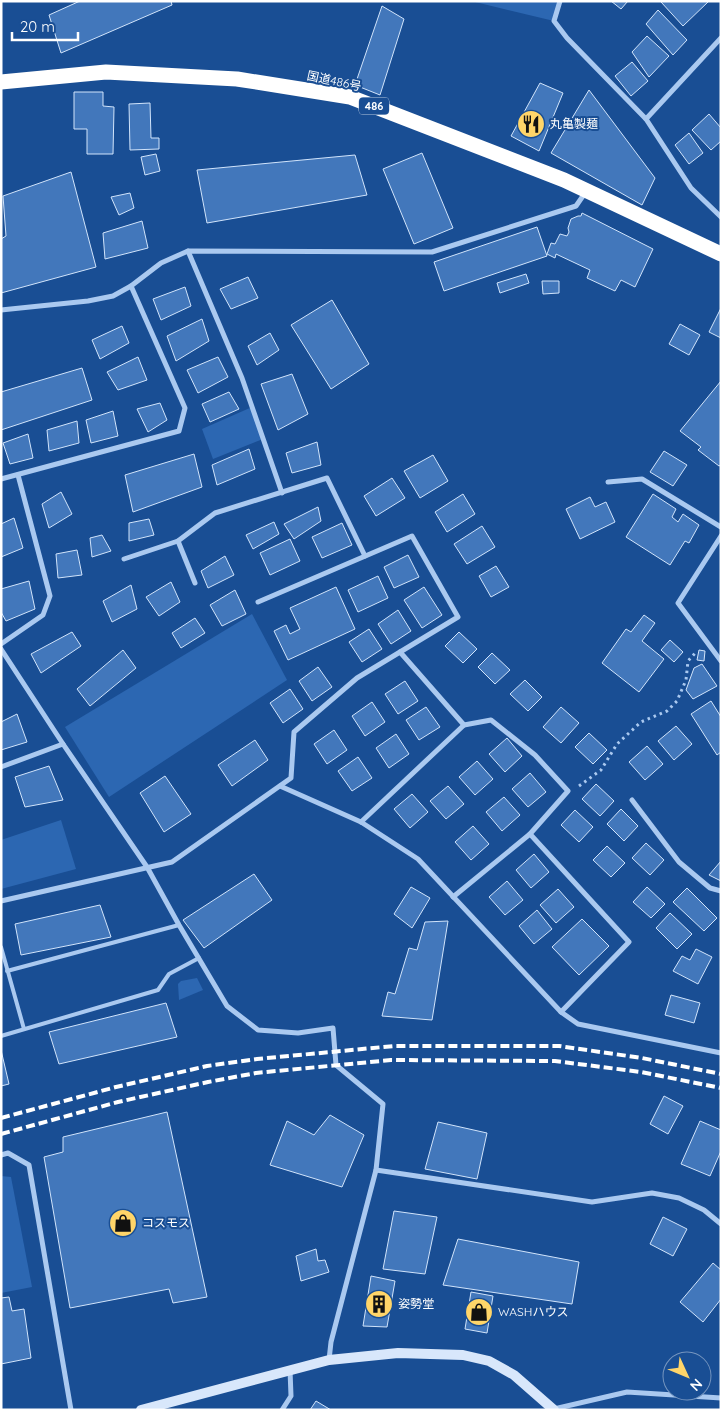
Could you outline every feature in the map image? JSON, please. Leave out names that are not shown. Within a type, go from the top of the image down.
[{"type":"highway","name":"国道486号","points":[[1,82],[106,72],[237,79],[350,97],[564,180],[721,254]]},
{"type":"street","points":[[560,1],[554,21],[567,38],[646,119],[691,188],[721,217]]},
{"type":"street","points":[[646,119],[721,38]]},
{"type":"street","points":[[1,310],[88,301],[112,296],[131,286],[161,263],[188,251],[432,252],[576,206],[587,190]]},
{"type":"street","points":[[188,251],[242,378],[282,493]]},
{"type":"street","points":[[1,479],[179,431],[185,408],[131,286]]},
{"type":"street","points":[[1,644],[43,615],[50,596],[18,475]]},
{"type":"street","points":[[124,558],[178,541],[215,513],[327,478],[365,556]]},
{"type":"street","points":[[608,482],[642,479],[721,527]]},
{"type":"street","points":[[1,902],[172,862],[291,778],[294,732],[357,678],[458,617],[412,536],[258,602]]},
{"type":"street","points":[[721,536],[678,603],[721,661]]},
{"type":"street","points":[[178,541],[196,583]]},
{"type":"street","points":[[1,649],[147,867],[198,958],[228,1006],[258,1030],[298,1033],[332,1028],[336,1065],[383,1104],[376,1170],[331,1342],[329,1360]]},
{"type":"street","points":[[400,652],[464,725]]},
{"type":"street","points":[[362,822],[464,725],[491,720],[535,755],[568,791],[530,834],[453,897]]},
{"type":"street","points":[[1,767],[63,744]]},
{"type":"street","points":[[280,786],[362,822],[418,859],[561,1012],[578,1024],[721,1054]]},
{"type":"street","points":[[632,800],[679,862],[710,888],[721,891]]},
{"type":"street","points":[[530,834],[629,942],[561,1012]]},
{"type":"street","points":[[1,1155],[8,1154],[29,1165],[71,1410]]},
{"type":"street","points":[[376,1170],[592,1202],[652,1193],[679,1198],[704,1210],[721,1224]]},
{"type":"street","points":[[141,1410],[329,1360],[398,1352],[463,1355],[489,1361],[514,1376],[554,1409],[627,1392],[721,1398]]},
{"type":"street","points":[[282,1410],[291,1396],[290,1370]]},
{"type":"lane","points":[[7,971],[179,925]]},
{"type":"lane","points":[[1,948],[24,1029]]},
{"type":"lane","points":[[1,1036],[158,990],[169,974],[198,958]]},
{"type":"path","points":[[568,791],[583,784],[601,770],[618,744],[641,722],[667,711],[677,701],[686,680],[688,661],[706,641]]},
{"type":"shaded area","points":[[471,1],[560,1],[554,21]]},
{"type":"shaded area","points":[[252,407],[263,439],[213,459],[202,429]]},
{"type":"shaded area","points":[[252,614],[287,680],[109,797],[65,727]]},
{"type":"shaded area","points":[[61,820],[76,869],[1,889],[1,840]]},
{"type":"shaded area","points":[[197,978],[203,990],[179,1000],[178,984],[181,981]]},
{"type":"shaded area","points":[[1,1176],[11,1177],[32,1287],[1,1293]]},
{"type":"building","points":[[80,1],[171,1],[172,5],[61,53],[49,15]]},
{"type":"building","points":[[611,1],[628,1],[621,9]]},
{"type":"building","points":[[662,1],[709,1],[683,26]]},
{"type":"building","points":[[382,6],[404,19],[380,95],[355,85]]},
{"type":"building","points":[[658,10],[687,40],[673,55],[646,24]]},
{"type":"building","points":[[647,36],[669,56],[649,77],[632,52]]},
{"type":"building","points":[[632,62],[648,81],[631,96],[615,76]]},
{"type":"building","points":[[540,83],[563,93],[539,151],[511,136]]},
{"type":"building","points":[[589,90],[655,178],[642,205],[551,153]]},
{"type":"building","points":[[74,92],[103,92],[103,106],[114,107],[113,154],[87,154],[87,129],[74,129]]},
{"type":"building","points":[[150,103],[151,138],[159,138],[159,149],[130,150],[129,104]]},
{"type":"building","points":[[709,114],[721,128],[721,141],[711,150],[692,130]]},
{"type":"building","points":[[689,133],[703,153],[689,164],[675,145]]},
{"type":"building","points":[[422,153],[453,228],[414,244],[383,169]]},
{"type":"building","points":[[156,154],[160,171],[145,175],[141,157]]},
{"type":"building","points":[[355,155],[367,195],[207,223],[197,170]]},
{"type":"building","points":[[71,172],[96,267],[1,293],[1,239],[6,236],[3,196]]},
{"type":"building","points":[[130,193],[134,208],[119,215],[111,197]]},
{"type":"building","points":[[582,213],[653,249],[635,287],[621,280],[615,291],[587,278],[590,270],[556,254],[555,258],[547,254],[551,243],[555,244],[560,234],[567,236],[571,219],[581,216]]},
{"type":"building","points":[[142,221],[148,248],[105,259],[103,233]]},
{"type":"building","points":[[537,227],[547,256],[444,291],[434,262]]},
{"type":"building","points":[[526,274],[529,283],[500,293],[497,283]]},
{"type":"building","points":[[248,277],[258,298],[231,309],[220,289]]},
{"type":"building","points":[[542,281],[559,281],[559,293],[543,294]]},
{"type":"building","points":[[185,287],[191,306],[161,320],[153,299]]},
{"type":"building","points":[[332,300],[369,364],[331,389],[291,325]]},
{"type":"building","points":[[721,308],[721,338],[709,332]]},
{"type":"building","points":[[202,319],[209,341],[176,361],[167,336]]},
{"type":"building","points":[[680,324],[700,335],[689,355],[669,344]]},
{"type":"building","points":[[122,326],[129,343],[100,359],[92,340]]},
{"type":"building","points":[[270,333],[279,350],[257,365],[248,346]]},
{"type":"building","points":[[138,357],[147,380],[118,390],[107,372]]},
{"type":"building","points":[[218,357],[228,377],[198,393],[187,370]]},
{"type":"building","points":[[82,368],[92,400],[1,430],[1,392]]},
{"type":"building","points":[[292,374],[308,414],[278,430],[261,384]]},
{"type":"building","points":[[721,381],[721,465],[719,466],[698,450],[701,447],[680,431]]},
{"type":"building","points":[[229,392],[239,409],[210,422],[202,404]]},
{"type":"building","points":[[160,403],[167,420],[148,432],[137,409]]},
{"type":"building","points":[[113,411],[118,436],[91,443],[86,420]]},
{"type":"building","points":[[77,421],[79,443],[49,451],[47,430]]},
{"type":"building","points":[[28,434],[33,458],[10,464],[3,443]]},
{"type":"building","points":[[317,442],[321,465],[292,473],[286,453]]},
{"type":"building","points":[[249,449],[255,469],[217,485],[212,465]]},
{"type":"building","points":[[664,451],[687,465],[673,486],[650,472]]},
{"type":"building","points":[[194,454],[202,487],[133,512],[125,475]]},
{"type":"building","points":[[433,455],[448,481],[420,498],[404,471]]},
{"type":"building","points":[[392,478],[405,498],[376,516],[364,496]]},
{"type":"building","points":[[61,492],[72,514],[49,528],[42,504]]},
{"type":"building","points":[[463,494],[475,514],[447,532],[435,512]]},
{"type":"building","points":[[653,494],[676,509],[672,517],[678,522],[683,514],[699,525],[689,543],[685,541],[670,565],[626,537]]},
{"type":"building","points":[[590,497],[595,507],[606,502],[615,522],[580,539],[566,509]]},
{"type":"building","points":[[318,507],[321,521],[294,539],[284,524]]},
{"type":"building","points":[[14,518],[23,548],[1,557],[1,524]]},
{"type":"building","points":[[149,519],[154,535],[129,541],[129,523]]},
{"type":"building","points":[[274,522],[279,534],[253,549],[246,535]]},
{"type":"building","points":[[342,523],[352,545],[322,558],[312,537]]},
{"type":"building","points":[[482,526],[495,547],[467,564],[454,544]]},
{"type":"building","points":[[102,535],[111,551],[92,557],[90,538]]},
{"type":"building","points":[[290,539],[300,561],[270,575],[260,553]]},
{"type":"building","points":[[77,550],[82,575],[58,578],[56,554]]},
{"type":"building","points":[[408,555],[419,577],[394,588],[384,567]]},
{"type":"building","points":[[225,556],[234,575],[208,588],[201,571]]},
{"type":"building","points":[[496,566],[509,587],[491,597],[479,576]]},
{"type":"building","points":[[378,576],[388,598],[358,612],[348,590]]},
{"type":"building","points":[[29,581],[35,609],[6,621],[1,612],[1,589]]},
{"type":"building","points":[[171,582],[180,602],[159,616],[146,597]]},
{"type":"building","points":[[131,585],[137,609],[112,622],[103,601]]},
{"type":"building","points":[[336,587],[355,629],[288,660],[274,631],[286,625],[290,634],[300,629],[290,608]]},
{"type":"building","points":[[424,587],[442,615],[422,628],[404,600]]},
{"type":"building","points":[[235,590],[246,614],[222,626],[210,605]]},
{"type":"building","points":[[398,610],[411,631],[391,644],[378,624]]},
{"type":"building","points":[[644,615],[655,623],[642,641],[664,659],[639,692],[602,663],[626,629],[631,632]]},
{"type":"building","points":[[195,618],[205,633],[181,648],[172,633]]},
{"type":"building","points":[[369,629],[382,649],[362,662],[349,642]]},
{"type":"building","points":[[72,632],[81,646],[41,673],[31,654]]},
{"type":"building","points":[[459,632],[477,649],[463,663],[445,646]]},
{"type":"building","points":[[670,640],[683,652],[674,662],[661,650]]},
{"type":"building","points":[[123,650],[136,668],[90,706],[77,689]]},
{"type":"building","points":[[699,650],[705,651],[704,661],[697,660]]},
{"type":"building","points":[[492,653],[510,670],[495,684],[478,667]]},
{"type":"building","points":[[702,664],[717,686],[693,699],[686,690],[694,668]]},
{"type":"building","points":[[318,667],[332,687],[312,701],[299,681]]},
{"type":"building","points":[[525,680],[542,697],[528,711],[510,694]]},
{"type":"building","points":[[405,681],[418,701],[398,714],[385,694]]},
{"type":"building","points":[[290,689],[303,709],[283,723],[270,703]]},
{"type":"building","points":[[711,701],[721,717],[721,752],[717,755],[691,714]]},
{"type":"building","points":[[372,702],[385,722],[365,736],[352,716]]},
{"type":"building","points":[[426,707],[440,727],[419,740],[406,720]]},
{"type":"building","points":[[561,707],[579,723],[561,743],[543,727]]},
{"type":"building","points":[[17,714],[27,742],[1,750],[1,722]]},
{"type":"building","points":[[676,726],[692,744],[674,760],[658,741]]},
{"type":"building","points":[[334,730],[347,750],[327,764],[314,744]]},
{"type":"building","points":[[589,733],[607,750],[593,764],[575,747]]},
{"type":"building","points":[[396,734],[409,754],[389,768],[376,748]]},
{"type":"building","points":[[507,738],[522,756],[505,772],[489,754]]},
{"type":"building","points":[[255,740],[268,760],[232,786],[218,765]]},
{"type":"building","points":[[647,746],[663,764],[645,780],[629,762]]},
{"type":"building","points":[[358,757],[372,778],[352,791],[338,771]]},
{"type":"building","points":[[477,761],[493,779],[475,795],[459,777]]},
{"type":"building","points":[[49,766],[63,800],[25,807],[15,777]]},
{"type":"building","points":[[530,773],[546,792],[528,807],[512,789]]},
{"type":"building","points":[[165,776],[191,814],[164,832],[140,793]]},
{"type":"building","points":[[596,784],[614,801],[600,816],[582,799]]},
{"type":"building","points":[[448,786],[464,804],[446,819],[430,801]]},
{"type":"building","points":[[412,794],[428,812],[410,828],[394,809]]},
{"type":"building","points":[[504,797],[520,815],[502,831],[486,812]]},
{"type":"building","points":[[621,809],[638,826],[624,841],[607,824]]},
{"type":"building","points":[[575,810],[593,827],[579,842],[561,825]]},
{"type":"building","points":[[473,826],[489,844],[471,860],[455,842]]},
{"type":"building","points":[[646,843],[664,860],[650,875],[632,858]]},
{"type":"building","points":[[607,846],[625,863],[611,877],[593,860]]},
{"type":"building","points":[[534,854],[549,872],[531,888],[516,870]]},
{"type":"building","points":[[721,861],[721,881],[709,875]]},
{"type":"building","points":[[254,874],[272,900],[204,948],[183,920]]},
{"type":"building","points":[[507,881],[523,900],[505,915],[489,897]]},
{"type":"building","points":[[411,887],[430,898],[412,928],[394,914]]},
{"type":"building","points":[[647,887],[665,904],[651,918],[633,902]]},
{"type":"building","points":[[687,888],[717,918],[704,931],[673,902]]},
{"type":"building","points":[[558,889],[574,907],[556,923],[540,905]]},
{"type":"building","points":[[100,905],[111,937],[21,955],[15,924]]},
{"type":"building","points":[[537,910],[552,929],[534,944],[519,926]]},
{"type":"building","points":[[670,913],[692,934],[677,949],[656,928]]},
{"type":"building","points":[[582,919],[609,946],[579,975],[552,947]]},
{"type":"building","points":[[448,921],[432,1020],[382,1016],[388,992],[395,994],[409,948],[417,950],[425,922]]},
{"type":"building","points":[[696,949],[712,957],[698,984],[673,971],[682,956],[690,960]]},
{"type":"building","points":[[671,995],[700,1003],[694,1023],[665,1015]]},
{"type":"building","points":[[166,1003],[177,1037],[59,1064],[49,1032]]},
{"type":"building","points":[[1,1050],[9,1084],[1,1086]]},
{"type":"building","points":[[664,1096],[683,1106],[668,1134],[650,1124]]},
{"type":"building","name":"コスモス","points":[[167,1112],[207,1297],[173,1303],[169,1289],[70,1308],[44,1157],[63,1152],[63,1137]]},
{"type":"building","points":[[330,1115],[364,1135],[342,1187],[270,1165],[287,1121],[314,1135]]},
{"type":"building","points":[[700,1121],[721,1130],[721,1151],[710,1176],[681,1164]]},
{"type":"building","points":[[438,1122],[487,1133],[477,1179],[425,1169]]},
{"type":"building","points":[[394,1211],[437,1217],[425,1274],[383,1269]]},
{"type":"building","points":[[663,1217],[687,1229],[673,1256],[650,1244]]},
{"type":"building","points":[[458,1239],[579,1262],[572,1304],[443,1285]]},
{"type":"building","points":[[316,1249],[318,1261],[325,1260],[329,1272],[301,1281],[296,1256]]},
{"type":"building","points":[[713,1263],[721,1270],[721,1299],[703,1322],[680,1302]]},
{"type":"building","name":"姿勢堂","points":[[371,1276],[395,1281],[387,1327],[363,1326]]},
{"type":"building","name":"WASHハウス","points":[[471,1292],[493,1296],[487,1333],[465,1329]]},
{"type":"building","points":[[9,1297],[12,1311],[24,1309],[31,1358],[1,1364],[1,1298]]},
{"type":"building","points":[[316,1401],[331,1410],[310,1410]]},
{"type":"railway","points":[[1,1118],[116,1087],[207,1066],[257,1059],[394,1046],[559,1046],[642,1058],[721,1074]]},
{"type":"railway","points":[[1,1134],[118,1102],[208,1082],[256,1073],[391,1060],[555,1061],[641,1072],[721,1088]]},
{"type":"place","name":"丸亀製麺","points":[[531,124]]},
{"type":"place","name":"コスモス","points":[[123,1223]]},
{"type":"place","name":"姿勢堂","points":[[379,1304]]},
{"type":"place","name":"WASHハウス","points":[[479,1312]]}]
